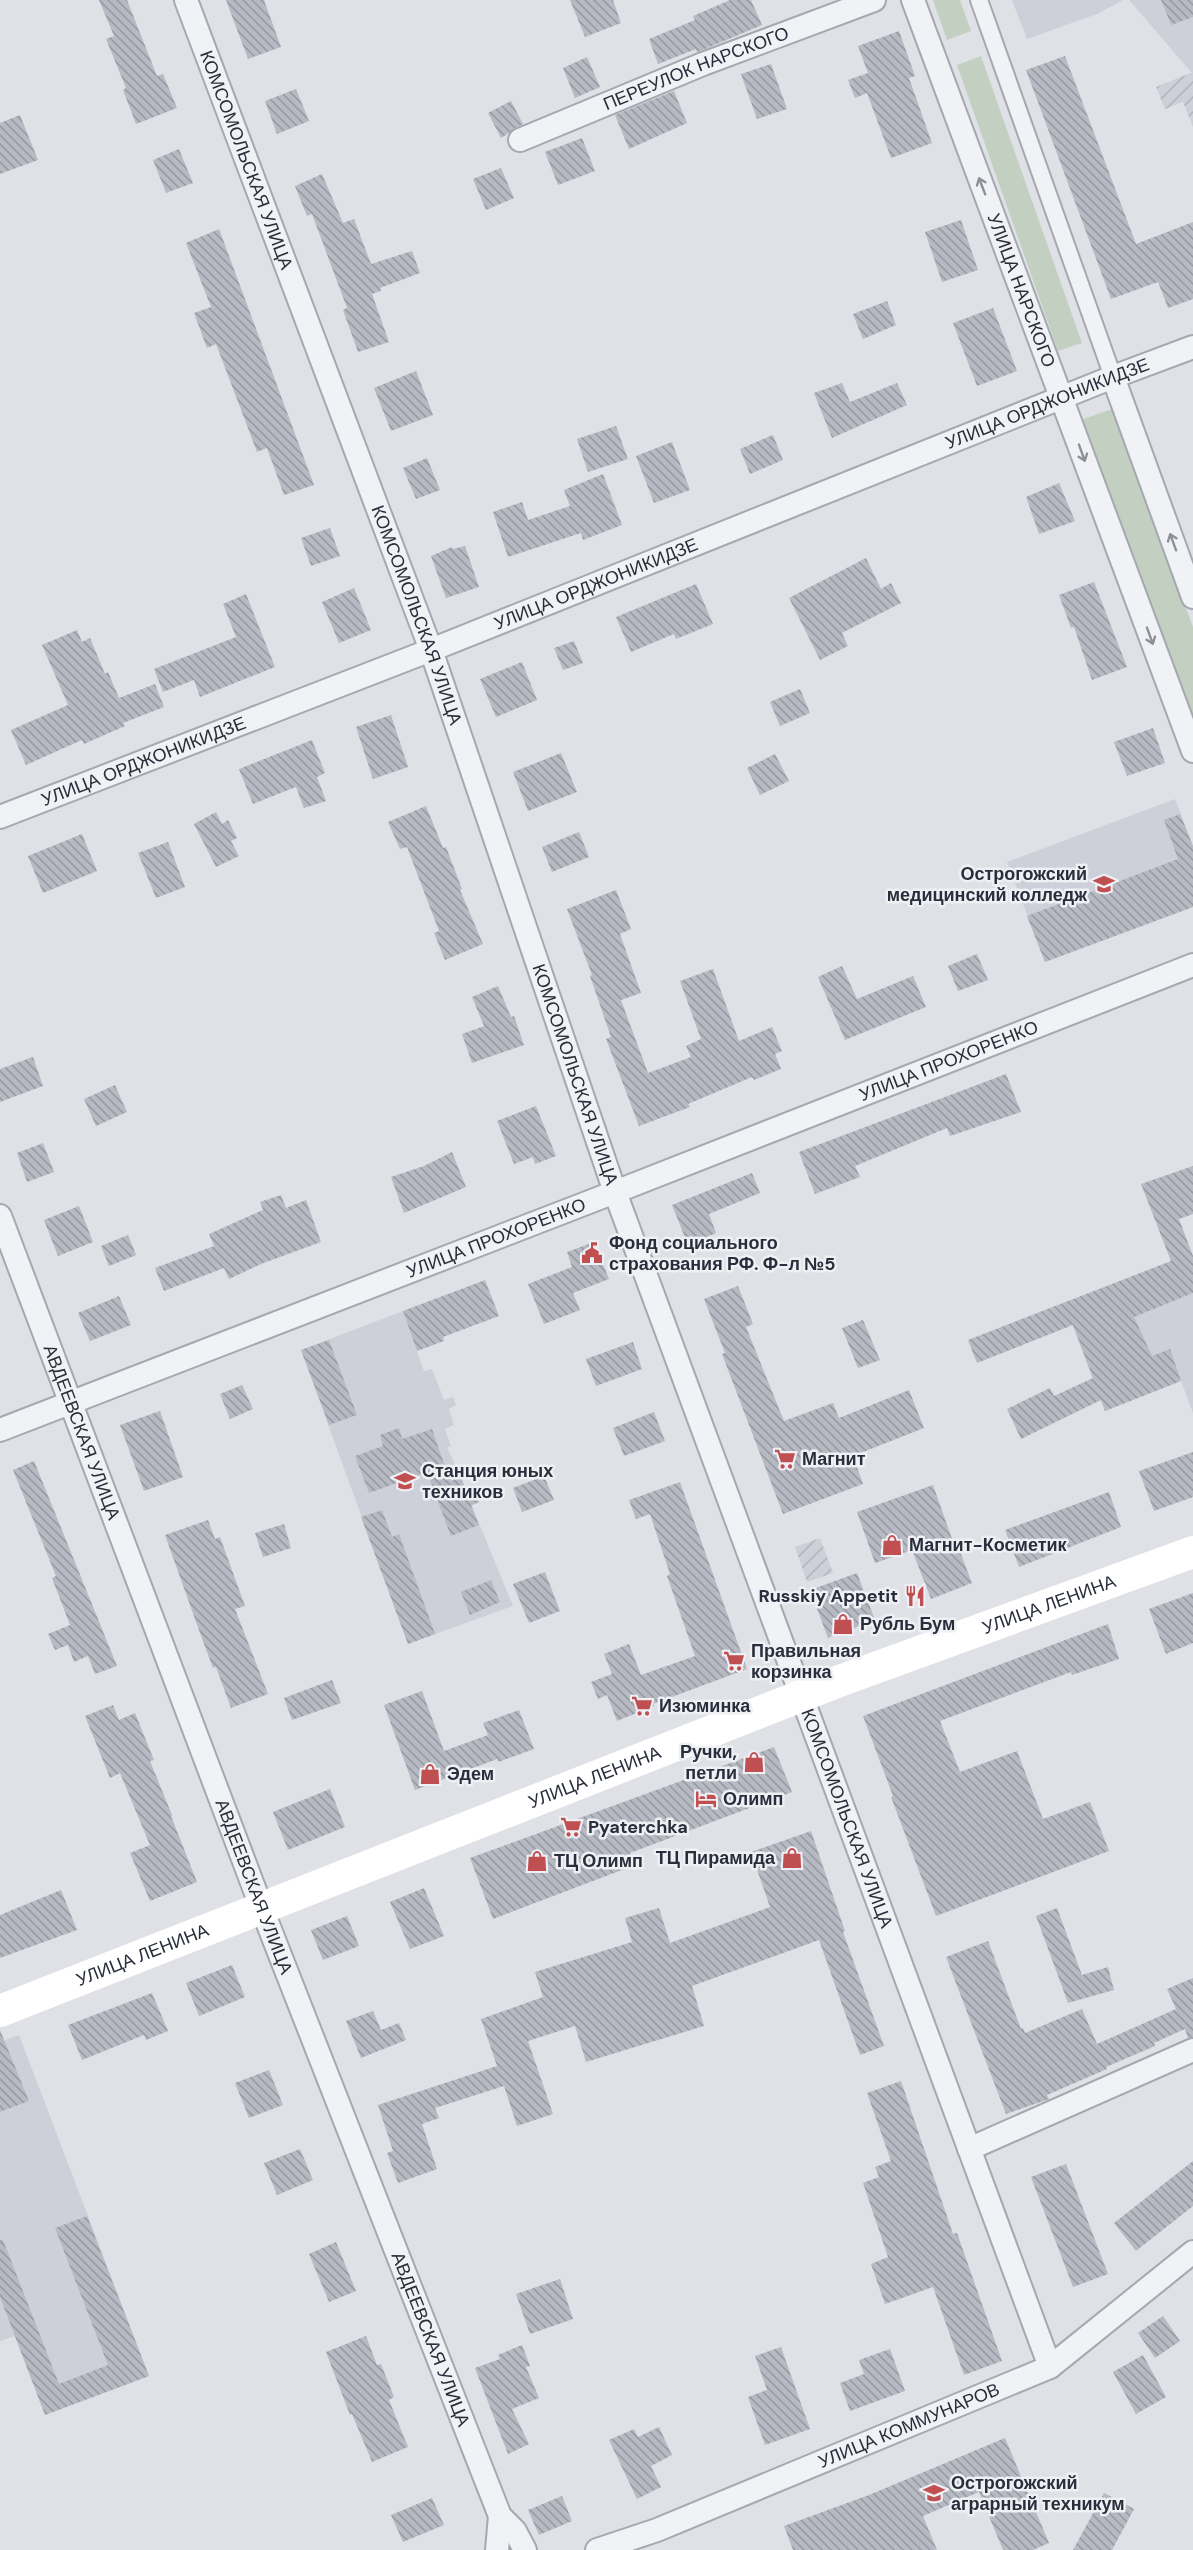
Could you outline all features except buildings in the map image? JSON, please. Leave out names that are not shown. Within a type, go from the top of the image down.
[{"type":"main road","name":"УЛИЦА ЛЕНИНА","points":[[0,2011],[802,1696],[1193,1552]]},
{"type":"street","name":"КОМСОМОЛЬСКАЯ УЛИЦА","points":[[186,0],[431,650],[615,1192],[1050,2367]]},
{"type":"street","name":"ПЕРЕУЛОК НАРСКОГО","points":[[520,140],[704,64],[874,0]]},
{"type":"street","name":"УЛИЦА НАРСКОГО","points":[[913,0],[1193,751]]},
{"type":"street","points":[[979,0],[1193,597]]},
{"type":"street","name":"УЛИЦА ОРДЖОНИКИДЗЕ","points":[[0,817],[431,650],[1193,347]]},
{"type":"street","name":"УЛИЦА ПРОХОРЕНКО","points":[[0,1430],[1193,965]]},
{"type":"street","name":"АВДЕЕВСКАЯ УЛИЦА","points":[[0,1216],[262,1909],[500,2516],[514,2531],[525,2550]]},
{"type":"street","points":[[969,2149],[1193,2050]]},
{"type":"street","name":"УЛИЦА КОММУНАРОВ","points":[[597,2550],[657,2530],[1050,2367],[1193,2252]]},
{"type":"street","points":[[497,2550],[500,2516]]},
{"type":"shaded area","points":[[1012,0],[1123,0],[1097,14],[1027,39]]},
{"type":"shaded area","points":[[1129,0],[1193,0],[1192,73]]},
{"type":"shaded area","points":[[1193,72],[1193,127],[1183,102],[1165,109],[1156,87]]},
{"type":"shaded area","name":"Острогожский медицинский колледж","points":[[1175,799],[1193,846],[1193,907],[1045,962],[1007,862]]},
{"type":"shaded area","points":[[1193,1285],[1193,1413],[1181,1381],[1105,1411],[1064,1303]]},
{"type":"shaded area","name":"Станция юных техников","points":[[403,1311],[424,1371],[432,1369],[444,1400],[453,1397],[456,1405],[449,1409],[454,1425],[445,1429],[451,1446],[447,1447],[465,1487],[472,1485],[479,1502],[472,1506],[513,1606],[408,1644],[301,1350]]},
{"type":"shaded area","points":[[820,1538],[833,1573],[807,1582],[795,1547]]},
{"type":"shaded area","points":[[19,2035],[149,2376],[45,2415],[15,2336],[0,2341],[0,2042]]},
{"type":"green space","points":[[933,0],[960,0],[971,31],[947,40]]},
{"type":"green space","points":[[981,56],[1082,343],[1058,351],[957,65]]},
{"type":"green space","points":[[1112,409],[1193,627],[1193,728],[1078,421]]},
{"type":"place","name":"Острогожский медицинский колледж","points":[[1104,884]]},
{"type":"place","name":"Фонд социального страхования РФ. Ф-л №5","points":[[592,1253]]},
{"type":"place","name":"Магнит","points":[[785,1459]]},
{"type":"place","name":"Станция юных техников","points":[[405,1481]]},
{"type":"place","name":"Магнит-Косметик","points":[[892,1545]]},
{"type":"place","name":"Russkiy Appetit","points":[[915,1596]]},
{"type":"place","name":"Рубль Бум","points":[[843,1624]]},
{"type":"place","name":"Правильная корзинка","points":[[734,1661]]},
{"type":"place","name":"Изюминка","points":[[642,1706]]},
{"type":"place","name":"Ручки, петли","points":[[754,1762]]},
{"type":"place","name":"Эдем","points":[[430,1774]]},
{"type":"place","name":"Олимп","points":[[706,1799]]},
{"type":"place","name":"Pyaterchka","points":[[571,1827]]},
{"type":"place","name":"ТЦ Пирамида","points":[[792,1858]]},
{"type":"place","name":"ТЦ Олимп","points":[[537,1861]]},
{"type":"place","name":"Острогожский аграрный техникум","points":[[934,2493]]}]
